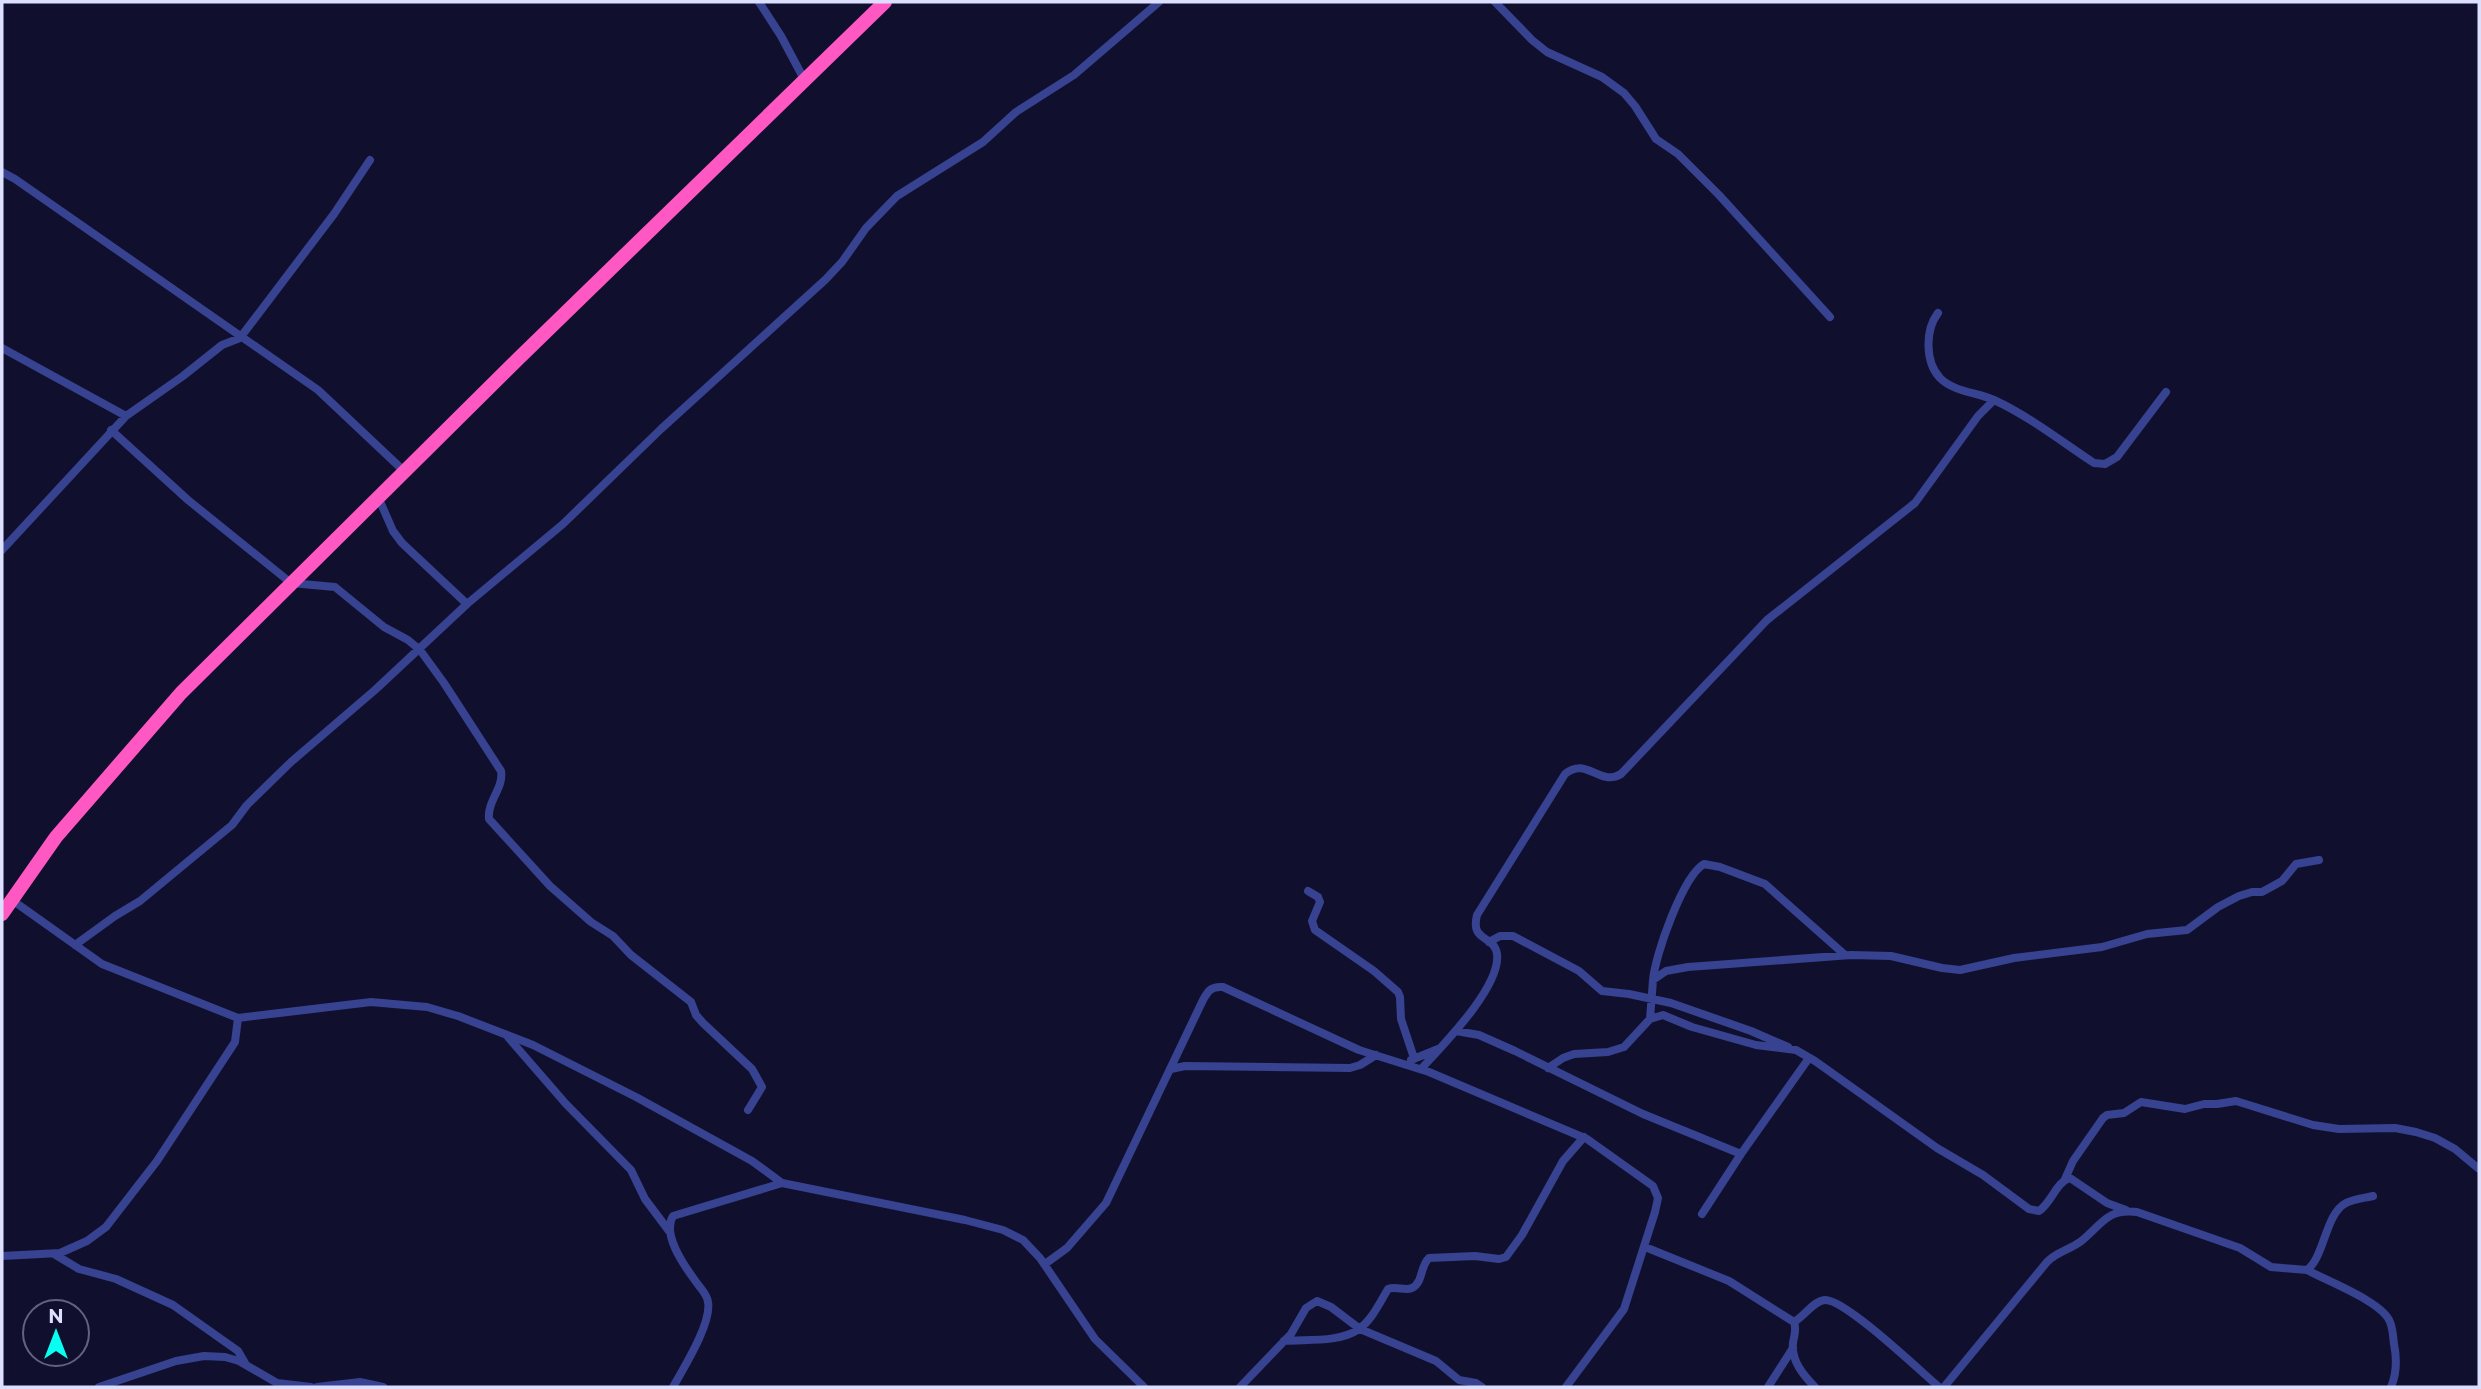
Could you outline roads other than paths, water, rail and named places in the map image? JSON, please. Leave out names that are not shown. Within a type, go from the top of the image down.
[{"type":"highway","points":[[2,914],[56,837],[150,726],[519,358],[885,2]]},
{"type":"street","points":[[759,2],[806,81]]},
{"type":"street","points":[[75,946],[140,901],[232,825],[247,805],[281,771],[420,650],[467,604],[563,524],[661,429],[825,280],[842,262],[866,228],[897,197],[983,142],[1016,112],[1074,75],[1159,2]]},
{"type":"street","points":[[1495,2],[1547,52],[1602,77],[1624,93],[1656,139],[1678,154],[1709,185],[1830,317]]},
{"type":"street","points":[[2,550],[126,416],[222,345],[240,338],[334,214],[370,160]]},
{"type":"street","points":[[2,172],[318,390],[405,472]]},
{"type":"street","points":[[1938,313],[1931,322],[1931,363],[1941,379],[1952,387],[1994,400],[2018,413],[2094,463],[2105,464],[2117,457],[2166,392]]},
{"type":"street","points":[[2,348],[126,416]]},
{"type":"street","points":[[1420,1069],[1456,1031],[1479,1002],[1488,985],[1497,954],[1494,946],[1478,935],[1477,915],[1565,774],[1583,767],[1606,778],[1621,774],[1767,620],[1915,503],[1978,416],[1994,400]]},
{"type":"street","points":[[111,430],[188,500],[291,583],[335,587],[389,631],[408,640],[420,650],[501,771],[502,778],[491,802],[489,819],[528,859],[537,873],[591,922],[606,930],[631,954],[691,1002],[696,1015],[703,1023],[752,1069],[762,1087],[748,1110]]},
{"type":"street","points":[[379,499],[393,531],[402,543],[467,604]]},
{"type":"street","points":[[1653,980],[1666,971],[1688,967],[1845,955],[1891,956],[1960,970],[2014,958],[2102,947],[2147,934],[2187,930],[2229,901],[2246,893],[2262,891],[2282,881],[2296,864],[2319,860]]},
{"type":"street","points":[[1650,1019],[1657,955],[1692,874],[1704,864],[1720,867],[1765,884],[1845,955]]},
{"type":"street","points":[[1308,891],[1318,897],[1320,902],[1312,921],[1315,930],[1374,971],[1398,992],[1401,1019],[1414,1058]]},
{"type":"street","points":[[12,900],[102,964],[238,1017],[370,1002],[427,1007],[533,1045],[701,1132],[752,1161],[782,1183],[1003,1230],[1023,1240],[1045,1264],[1067,1301],[1095,1339],[1144,1387]]},
{"type":"street","points":[[1489,942],[1500,936],[1513,936],[1579,971],[1602,991],[1629,993],[1694,1011],[1751,1031],[1809,1058],[2029,1209],[2039,1211],[2045,1207],[2103,1118],[2124,1113],[2141,1102],[2185,1109],[2236,1101],[2313,1125],[2339,1129],[2395,1128],[2416,1132],[2455,1149],[2479,1169]]},
{"type":"street","points":[[1045,1264],[1067,1248],[1105,1203],[1208,990],[1216,986],[1237,992],[1359,1050],[1420,1069],[1584,1137],[1648,1181],[1658,1198],[1646,1247],[1624,1309],[1566,1387]]},
{"type":"street","points":[[1548,1068],[1574,1054],[1624,1048],[1650,1019],[1663,1015],[1692,1027],[1756,1045],[1790,1049]]},
{"type":"street","points":[[2,1256],[54,1254],[87,1241],[106,1227],[164,1149],[235,1042],[238,1017]]},
{"type":"street","points":[[1456,1031],[1479,1035],[1643,1114],[1741,1154]]},
{"type":"street","points":[[505,1034],[566,1104],[631,1170],[645,1199],[669,1231],[678,1253],[705,1294],[709,1312],[694,1351],[673,1387]]},
{"type":"street","points":[[1401,1063],[1441,1048]]},
{"type":"street","points":[[1171,1069],[1185,1066],[1350,1068],[1376,1055]]},
{"type":"street","points":[[1702,1214],[1809,1058]]},
{"type":"street","points":[[1284,1341],[1338,1337],[1360,1328],[1370,1319],[1388,1289],[1410,1289],[1415,1286],[1429,1258],[1506,1257],[1522,1235],[1563,1161],[1584,1137]]},
{"type":"street","points":[[2065,1178],[2073,1179],[2107,1203],[2240,1248],[2271,1267],[2307,1270],[2360,1296],[2386,1314],[2390,1322],[2395,1348],[2395,1378],[2391,1387]]},
{"type":"street","points":[[669,1231],[669,1222],[673,1216],[782,1183]]},
{"type":"street","points":[[2307,1270],[2315,1261],[2337,1213],[2345,1203],[2373,1196]]},
{"type":"street","points":[[1794,1322],[1817,1302],[1830,1300],[1868,1326],[1941,1387],[2053,1255],[2080,1242],[2107,1217],[2126,1210]]},
{"type":"street","points":[[1646,1247],[1729,1281],[1760,1298],[1794,1322],[1796,1334],[1793,1348],[1768,1387]]},
{"type":"street","points":[[54,1254],[79,1269],[116,1279],[173,1305],[238,1351],[244,1363]]},
{"type":"street","points":[[1240,1387],[1284,1341],[1306,1308],[1317,1301],[1331,1307],[1360,1328],[1436,1361],[1459,1380],[1482,1387]]},
{"type":"street","points":[[1793,1348],[1797,1364],[1815,1387]]},
{"type":"street","points":[[99,1387],[191,1357],[225,1357],[244,1363],[276,1383],[311,1387]]},
{"type":"street","points":[[317,1387],[353,1382],[373,1383],[383,1387]]}]
